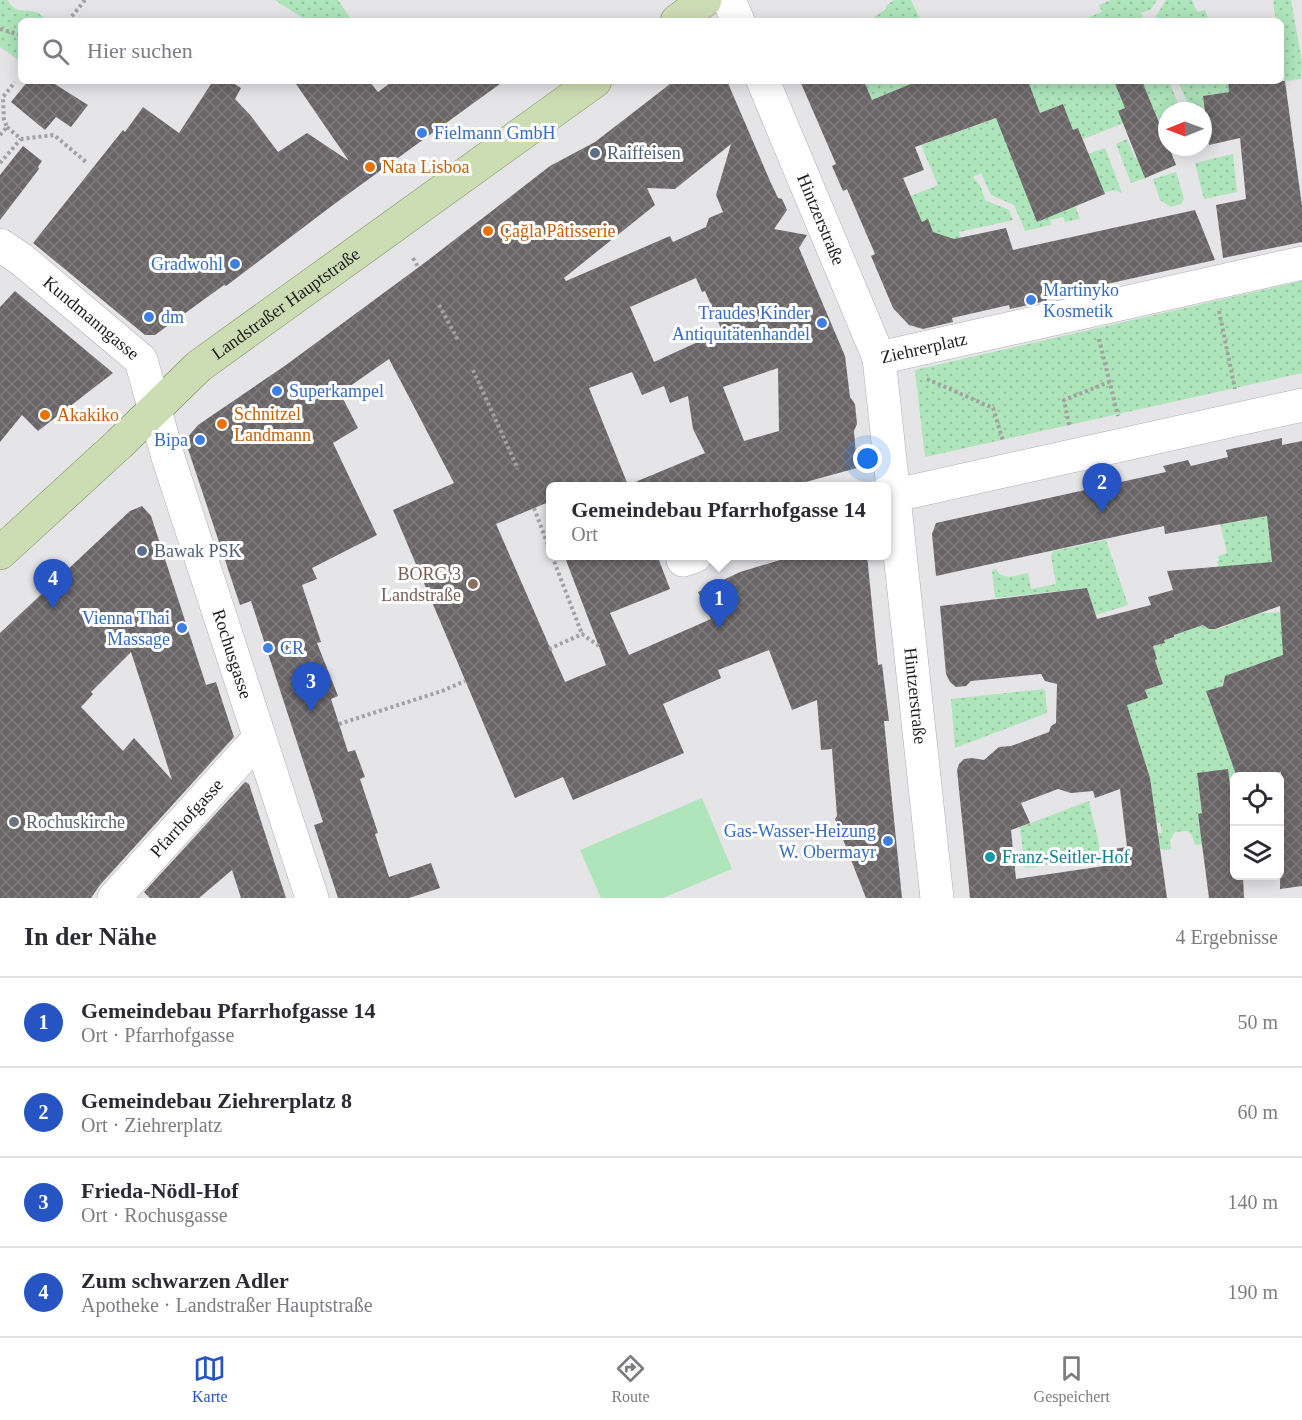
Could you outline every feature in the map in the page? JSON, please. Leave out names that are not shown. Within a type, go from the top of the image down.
[{"type":"main road","points":[[681,18],[705,0]]},
{"type":"main road","name":"Landstraßer Hauptstraße","points":[[0,553],[199,366],[591,84]]},
{"type":"street","points":[[729,0],[737,18]]},
{"type":"street","name":"Hintzerstraße","points":[[764,84],[879,358]]},
{"type":"street","name":"Kundmanngasse","points":[[0,245],[21,259],[141,360],[155,409]]},
{"type":"street","name":"Ziehrerplatz","points":[[890,482],[879,358],[1302,263]]},
{"type":"street","points":[[891,496],[1302,405]]},
{"type":"street","name":"Rochusgasse","points":[[155,409],[168,457],[312,898]]},
{"type":"street","name":"Hintzerstraße","points":[[891,496],[937,898]]},
{"type":"street","name":"Pfarrhofgasse","points":[[114,898],[259,738]]},
{"type":"path","points":[[70,18],[85,0]]},
{"type":"path","points":[[0,28],[18,34]]},
{"type":"path","points":[[15,82],[3,97],[4,120],[7,127],[21,139]]},
{"type":"path","points":[[0,135],[7,127]]},
{"type":"path","points":[[0,163],[21,139],[54,135],[86,162]]},
{"type":"path","points":[[412,258],[418,267]]},
{"type":"path","points":[[1214,284],[1236,392]]},
{"type":"path","points":[[440,305],[458,340]]},
{"type":"path","points":[[1091,309],[1119,419]]},
{"type":"path","points":[[473,370],[518,469]]},
{"type":"path","points":[[921,376],[993,408],[1004,444]]},
{"type":"path","points":[[1070,430],[1064,400],[1109,382]]},
{"type":"path","points":[[534,508],[546,540]]},
{"type":"path","points":[[553,560],[582,634],[599,646]]},
{"type":"path","points":[[549,650],[582,634]]},
{"type":"path","points":[[339,724],[442,691],[465,681]]},
{"type":"green space","points":[[0,0],[7,0],[19,10],[37,12],[45,18],[18,18],[18,60],[0,47]]},
{"type":"green space","points":[[275,0],[338,0],[350,18],[302,18]]},
{"type":"green space","points":[[894,0],[911,0],[920,18],[873,18],[886,9],[886,6]]},
{"type":"green space","points":[[1111,0],[1157,0],[1151,9],[1141,13],[1143,18],[1087,18],[1102,12],[1099,5]]},
{"type":"green space","points":[[1166,0],[1192,0],[1197,12],[1205,10],[1208,18],[1155,18]]},
{"type":"green space","points":[[1273,0],[1291,0],[1302,62],[1301,79],[1285,81],[1284,18],[1276,18]]},
{"type":"green space","points":[[865,84],[910,84],[898,89],[876,108]]},
{"type":"green space","points":[[1029,84],[1121,84],[1125,108],[1119,111],[1124,123],[1083,139],[1078,128],[1073,130],[1063,104],[1040,113]]},
{"type":"green space","points":[[1143,84],[1170,84],[1177,102],[1158,102],[1158,120]]},
{"type":"green space","points":[[1179,84],[1228,84],[1229,92],[1203,96],[1204,102],[1187,102]]},
{"type":"green space","points":[[997,118],[1063,174],[1080,219],[1065,222],[1063,217],[1050,220],[1051,225],[1025,231],[1014,205],[991,195],[981,173],[973,177],[980,185],[985,200],[1009,210],[1013,220],[959,232],[965,249],[947,237],[934,234],[928,220],[922,222],[911,196],[938,185],[921,145]]},
{"type":"green space","points":[[1127,139],[1135,158],[1140,156],[1149,177],[1131,183],[1116,144]]},
{"type":"green space","points":[[1105,148],[1122,193],[1114,190],[1102,193],[1088,154]]},
{"type":"green space","points":[[1233,154],[1237,192],[1204,199],[1195,163]]},
{"type":"green space","points":[[1176,172],[1184,199],[1181,204],[1171,207],[1160,200],[1153,179]]},
{"type":"green space","points":[[1302,281],[1302,373],[925,457],[915,370]]},
{"type":"green space","points":[[1285,504],[1268,531],[1269,540],[1273,540],[1276,576],[1225,584],[1217,561],[1218,556],[1227,553],[1219,518],[1236,515],[1237,522],[1244,521],[1243,514]]},
{"type":"green space","points":[[1106,540],[1128,605],[1096,615],[1087,588],[995,598],[992,570],[996,569],[1006,577],[1028,573],[1031,589],[1056,584],[1051,556],[1053,551]]},
{"type":"green space","points":[[1281,612],[1284,659],[1259,664],[1225,676],[1223,686],[1207,691],[1252,755],[1254,772],[1230,772],[1230,791],[1197,773],[1202,813],[1198,814],[1199,826],[1204,826],[1203,844],[1195,845],[1192,835],[1187,831],[1175,832],[1170,840],[1171,849],[1164,850],[1158,847],[1157,833],[1162,833],[1160,823],[1156,823],[1127,705],[1147,698],[1145,690],[1163,684],[1153,646],[1165,643],[1164,640],[1174,635],[1203,625],[1219,628],[1230,625],[1246,618],[1246,614]]},
{"type":"green space","points":[[1045,689],[1047,713],[955,748],[951,699]]},
{"type":"green space","points":[[1291,771],[1295,823],[1284,824],[1284,772],[1282,772]]},
{"type":"green space","points":[[702,798],[732,869],[663,898],[601,898],[580,850]]},
{"type":"green space","points":[[1089,801],[1102,857],[1025,868],[1020,827]]},
{"type":"building","points":[[1285,81],[1302,206],[1302,242],[1223,258],[1216,205],[1246,199],[1240,138],[1212,144],[1212,102],[1204,102],[1203,96],[1229,92],[1228,84],[1284,84]]},
{"type":"building","points":[[26,84],[55,84],[88,105],[71,127],[56,117],[45,130],[11,102]]},
{"type":"building","points":[[211,84],[235,84],[241,88],[235,99],[278,152],[307,133],[349,161],[296,84],[371,84],[378,92],[389,84],[500,84],[226,286],[224,285],[155,335],[145,335],[33,243],[143,107],[179,133]]},
{"type":"building","points":[[670,84],[728,84],[770,181],[787,210],[774,229],[807,235],[799,248],[845,356],[850,397],[855,404],[857,424],[854,431],[857,468],[806,482],[635,482],[705,453],[693,429],[688,396],[670,403],[664,386],[642,395],[632,372],[589,388],[627,482],[546,482],[546,503],[496,524],[565,682],[606,665],[566,560],[659,560],[670,589],[610,613],[629,655],[711,619],[698,592],[740,572],[780,560],[868,560],[878,665],[882,664],[889,721],[884,721],[902,898],[866,898],[835,819],[837,816],[832,749],[821,750],[817,700],[792,710],[769,650],[718,670],[721,678],[663,704],[684,753],[573,800],[563,777],[515,798],[393,510],[454,483],[389,359],[340,393],[358,428],[333,443],[377,535],[312,568],[317,579],[302,585],[321,642],[317,643],[338,696],[331,699],[348,752],[355,750],[365,777],[360,779],[378,833],[375,834],[389,877],[431,863],[440,888],[409,898],[338,898],[314,825],[323,822],[251,601],[240,605],[185,440],[198,425],[286,365],[427,261],[550,166],[595,142]],"holes":[[[731,144],[716,195],[723,212],[709,218],[706,227],[673,242],[670,236],[566,281],[564,278],[655,205],[647,188],[675,189]],[[696,278],[702,292],[705,291],[722,331],[654,362],[630,307]],[[778,368],[779,431],[744,441],[723,387]]]},
{"type":"building","points":[[801,84],[865,84],[872,100],[911,84],[1029,84],[1040,113],[1063,104],[1073,130],[1078,128],[1105,194],[1037,222],[996,118],[915,147],[924,170],[903,178],[922,222],[928,219],[933,232],[954,239],[1006,228],[1013,250],[1195,210],[1215,260],[1048,297],[1046,301],[1010,309],[1009,305],[952,318],[953,322],[923,329],[909,325],[893,308],[871,256],[875,254],[847,189],[843,191],[832,166],[836,164]]},
{"type":"building","points":[[1115,84],[1143,84],[1158,120],[1158,156],[1172,156],[1176,165],[1145,178],[1118,111],[1125,108]]},
{"type":"building","points":[[23,146],[42,161],[39,169],[0,220],[0,175]]},
{"type":"building","points":[[15,291],[113,373],[38,431],[22,415],[0,442],[0,307]]},
{"type":"building","points":[[1282,438],[1282,445],[1302,441],[1302,886],[1280,889],[1280,880],[1284,880],[1284,772],[1235,772],[1206,691],[1223,686],[1225,676],[1283,655],[1280,606],[1215,629],[1209,629],[1203,625],[1174,635],[1164,640],[1165,643],[1153,646],[1163,684],[1145,690],[1148,698],[1127,705],[1150,778],[1167,898],[970,898],[957,770],[959,764],[964,759],[984,760],[999,747],[1011,746],[1049,732],[1051,726],[1056,723],[1057,684],[1045,681],[1041,674],[971,681],[966,686],[956,687],[946,674],[940,606],[1087,588],[1097,619],[1151,605],[1148,597],[1173,590],[1167,571],[1272,562],[1267,516],[1165,534],[1164,526],[936,576],[932,534],[936,523],[1166,472],[1163,466],[1188,460],[1191,466],[1228,457],[1226,450]],"holes":[[[1058,789],[1071,793],[1093,791],[1095,798],[1120,789],[1127,847],[1105,850],[1105,858],[1102,859],[1104,866],[1016,879],[1011,830],[1030,823],[1021,803]]]},
{"type":"building","points":[[142,506],[151,516],[206,685],[216,682],[234,737],[100,885],[91,898],[0,898],[0,633],[130,511]],"holes":[[[131,652],[172,780],[134,738],[123,751],[81,707],[93,694],[91,692]]]},
{"type":"building","points":[[1228,769],[1230,880],[1243,880],[1244,898],[1209,898],[1198,814],[1202,813],[1197,773]]},
{"type":"building","points":[[245,782],[249,784],[286,898],[241,898],[232,870],[199,898],[150,898],[144,892]]},
{"type":"place","name":"Fielmann GmbH","points":[[422,133]]},
{"type":"place","name":"Raiffeisen","points":[[595,153]]},
{"type":"place","name":"Nata Lisboa","points":[[370,167]]},
{"type":"place","name":"Çağla Pâtisserie","points":[[488,231]]},
{"type":"place","name":"Gradwohl","points":[[235,264]]},
{"type":"place","name":"Martinyko Kosmetik","points":[[1031,300]]},
{"type":"place","name":"dm","points":[[149,317]]},
{"type":"place","name":"Traudes Kinder Antiquitätenhandel","points":[[822,323]]},
{"type":"place","name":"Superkampel","points":[[277,391]]},
{"type":"place","name":"Akakiko","points":[[45,415]]},
{"type":"place","name":"Schnitzel Landmann","points":[[222,424]]},
{"type":"place","name":"Bipa","points":[[200,440]]},
{"type":"place","name":"Gemeindebau Ziehrerplatz 8","points":[[1102,513]]},
{"type":"place","name":"Bawak PSK","points":[[142,551]]},
{"type":"place","name":"BORG 3 Landstraße","points":[[473,584]]},
{"type":"place","name":"Zum schwarzen Adler","points":[[53,609]]},
{"type":"place","name":"Vienna Thai Massage","points":[[182,628]]},
{"type":"place","name":"Gemeindebau Pfarrhofgasse 14","points":[[719,629]]},
{"type":"place","name":"CR","points":[[268,648]]},
{"type":"place","name":"Frieda-Nödl-Hof","points":[[311,712]]},
{"type":"place","name":"Rochuskirche","points":[[14,822]]},
{"type":"place","name":"Gas-Wasser-Heizung W. Obermayr","points":[[888,841]]},
{"type":"place","name":"Franz-Seitler-Hof","points":[[990,857]]}]
